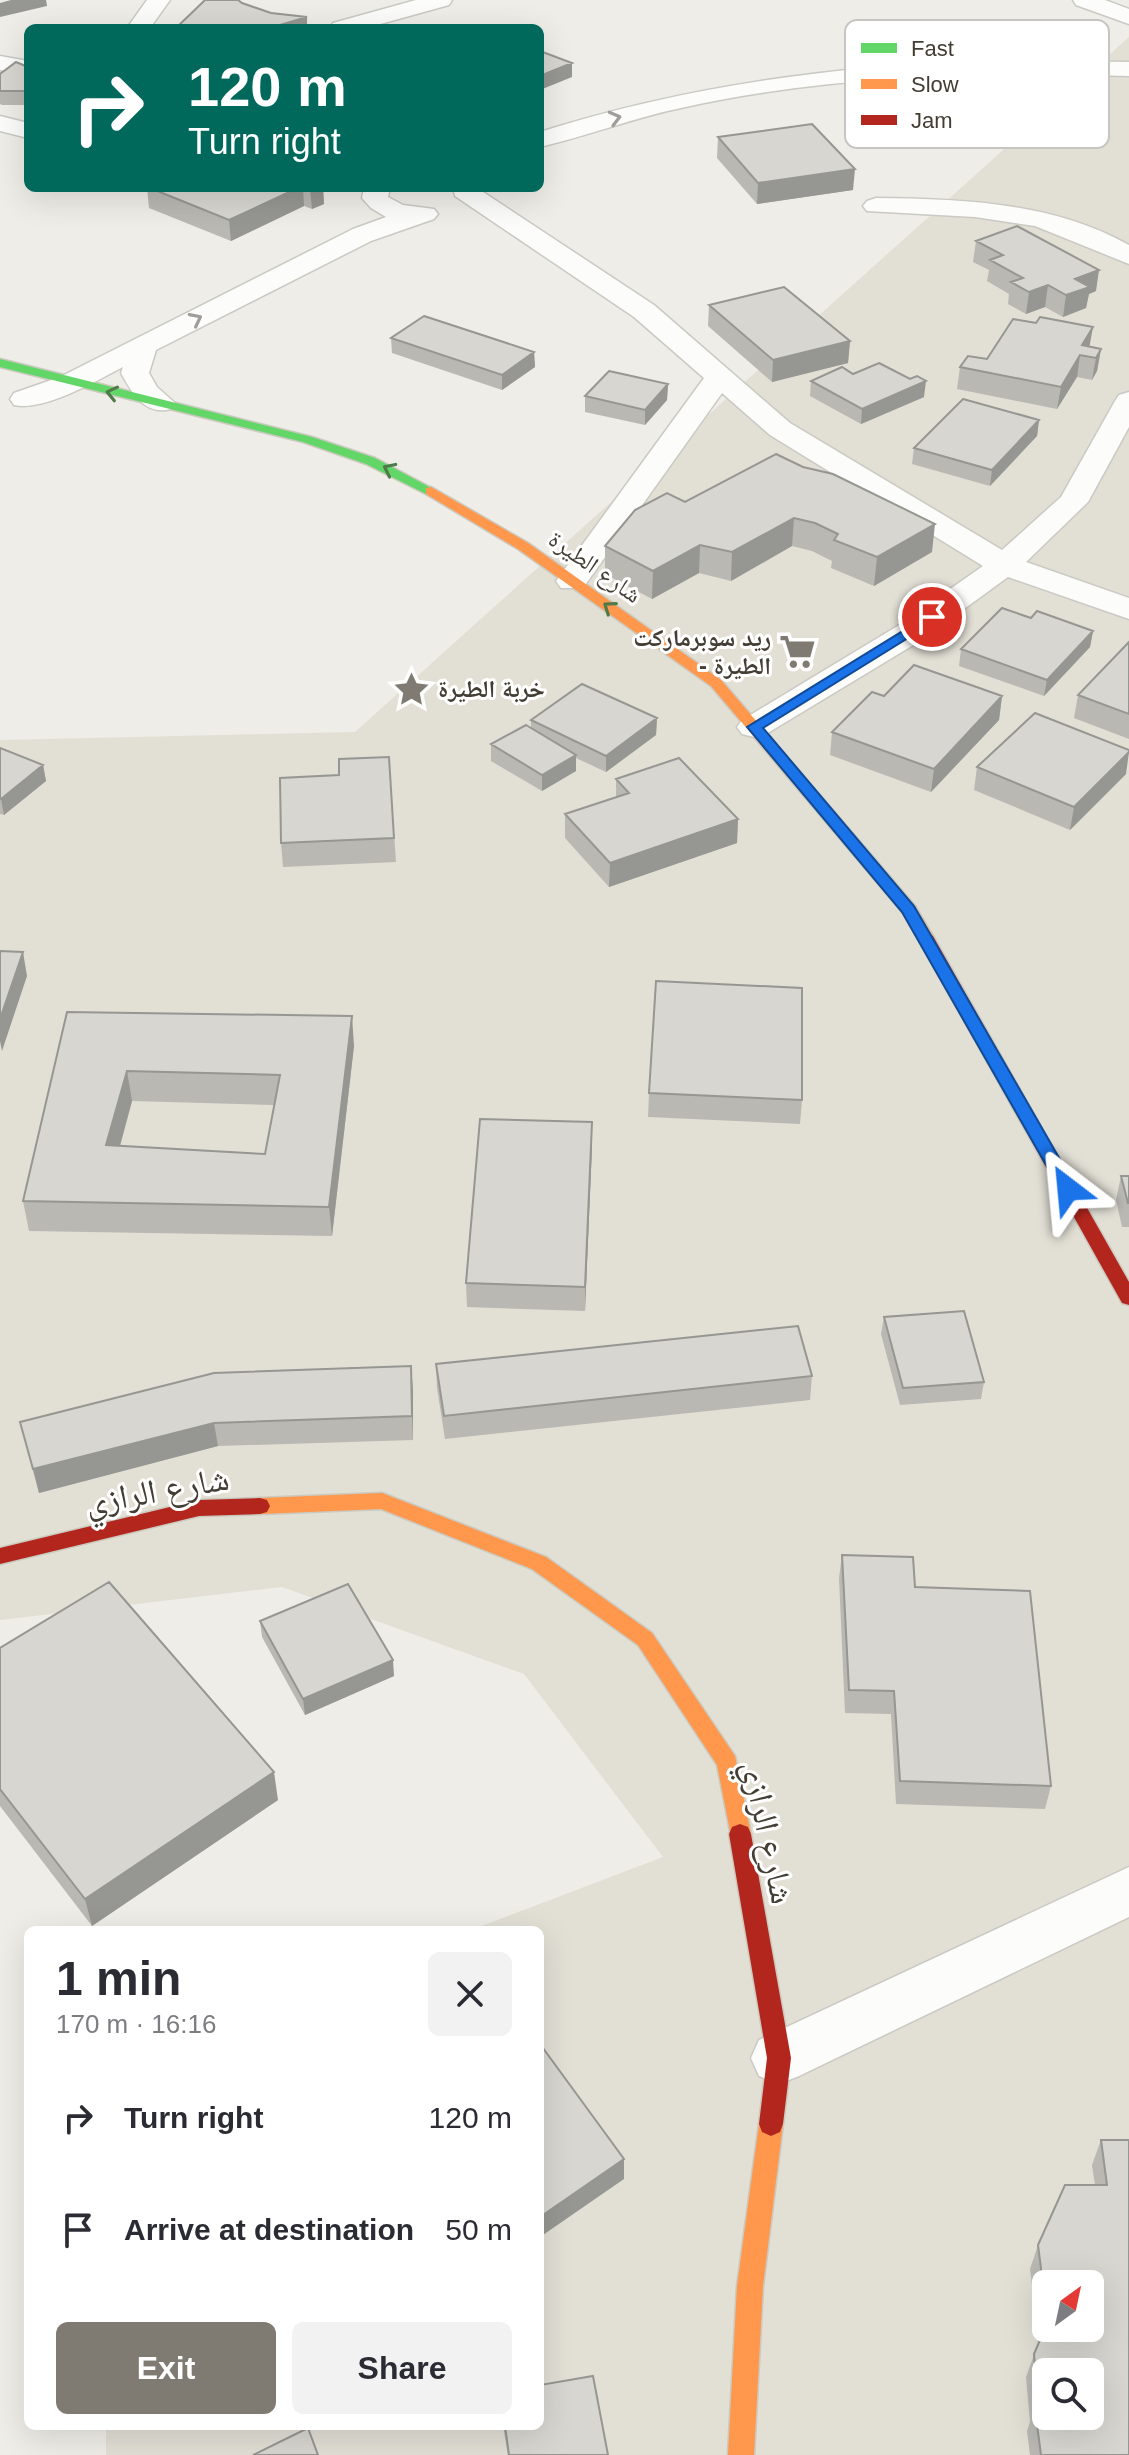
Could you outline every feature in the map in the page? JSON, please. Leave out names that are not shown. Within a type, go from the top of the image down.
[{"type":"main road","points":[[0,363],[19,388]]},
{"type":"main road","name":"شارع الطيرة","points":[[66,395],[161,403],[310,438],[368,458],[420,484],[523,546],[716,683],[909,910],[962,997],[1129,1298]]},
{"type":"main road","points":[[716,711],[754,727]]},
{"type":"main road","name":"شارع الرازي","points":[[0,1556],[199,1508],[382,1501],[539,1563],[645,1639],[727,1763],[779,2058],[750,2286],[741,2455]]},
{"type":"street","points":[[141,24],[159,0]]},
{"type":"street","points":[[355,24],[441,0]]},
{"type":"street","points":[[1084,0],[1129,17]]},
{"type":"street","points":[[1092,0],[1129,9]]},
{"type":"street","points":[[1109,53],[1129,53]]},
{"type":"street","points":[[544,120],[661,88],[845,62]]},
{"type":"street","points":[[0,63],[24,67]]},
{"type":"street","points":[[1109,69],[1129,69]]},
{"type":"street","points":[[544,139],[686,100],[845,78]]},
{"type":"street","points":[[1129,80],[1129,88]]},
{"type":"street","points":[[0,123],[24,130]]},
{"type":"street","points":[[19,388],[66,395],[144,345],[362,235],[455,206],[462,200],[463,192]]},
{"type":"street","points":[[468,192],[644,311],[780,429],[1004,565],[1129,609]]},
{"type":"street","points":[[19,388],[370,193],[390,210],[488,222],[532,234]]},
{"type":"street","points":[[876,206],[950,206],[1040,217],[1074,226],[1129,256]]},
{"type":"street","points":[[144,345],[135,373],[146,392],[161,403]]},
{"type":"street","points":[[572,581],[720,376]]},
{"type":"street","points":[[754,727],[908,634],[1004,565],[1073,502],[1129,401]]},
{"type":"street","points":[[779,2058],[1129,1891]]},
{"type":"shaded area","points":[[1129,37],[1129,2455],[106,2455],[106,2430],[544,2430],[544,1926],[482,1926],[663,1857],[524,1674],[282,1587],[0,1620],[0,740],[355,732],[1005,148],[1109,148],[1109,55]]},
{"type":"building","points":[[205,0],[238,0],[271,13],[307,17],[283,24],[180,24]]},
{"type":"building","points":[[544,52],[572,63],[544,74]]},
{"type":"building","points":[[16,62],[24,65],[24,91],[0,91],[0,74]]},
{"type":"building","points":[[812,124],[855,169],[758,183],[718,137]]},
{"type":"building","points":[[160,192],[289,192],[229,220]]},
{"type":"building","points":[[1017,226],[1099,270],[1075,279],[1090,287],[1066,295],[1048,285],[1029,292],[1011,282],[1023,278],[990,260],[1003,255],[976,241]]},
{"type":"building","points":[[784,287],[850,341],[773,360],[709,305]]},
{"type":"building","points":[[424,316],[534,352],[502,375],[391,338]]},
{"type":"building","points":[[1040,317],[1093,327],[1082,345],[1101,349],[1096,358],[1080,355],[1061,387],[960,367],[968,356],[987,359],[1013,319],[1036,323]]},
{"type":"building","points":[[879,363],[910,379],[917,376],[926,381],[862,409],[811,381],[842,367],[853,374]]},
{"type":"building","points":[[609,371],[668,384],[645,410],[585,396]]},
{"type":"building","points":[[963,399],[1039,420],[992,470],[914,448]]},
{"type":"building","points":[[776,454],[803,467],[833,474],[935,524],[877,557],[834,540],[838,534],[815,523],[794,518],[732,552],[700,545],[653,571],[605,546],[635,510],[667,493],[685,502]]},
{"type":"building","points":[[1002,608],[1031,618],[1037,611],[1093,631],[1047,680],[961,649]]},
{"type":"building","points":[[1129,642],[1129,714],[1078,695]]},
{"type":"building","points":[[914,665],[1002,696],[934,769],[832,732],[872,692],[884,696]]},
{"type":"building","points":[[582,684],[657,718],[606,756],[531,720]]},
{"type":"building","points":[[1035,713],[1129,750],[1074,807],[977,767]]},
{"type":"building","points":[[526,725],[576,755],[542,775],[491,744]]},
{"type":"building","points":[[0,748],[43,765],[1,799],[0,798]]},
{"type":"building","points":[[389,757],[394,838],[281,843],[280,778],[339,775],[339,759]]},
{"type":"building","points":[[679,758],[738,819],[610,863],[565,814],[629,793],[616,779]]},
{"type":"building","points":[[0,951],[23,952],[0,1019]]},
{"type":"building","points":[[656,981],[802,988],[802,1100],[649,1093]]},
{"type":"building","points":[[67,1012],[352,1016],[329,1207],[23,1201]],"holes":[[[127,1071],[280,1075],[265,1154],[106,1145]]]},
{"type":"building","points":[[480,1119],[592,1122],[585,1287],[466,1283]]},
{"type":"building","points":[[1121,1176],[1129,1176],[1129,1203],[1128,1203]]},
{"type":"building","points":[[964,1311],[984,1382],[903,1388],[884,1317]]},
{"type":"building","points":[[798,1326],[812,1376],[444,1416],[436,1364]]},
{"type":"building","points":[[411,1366],[412,1416],[214,1423],[33,1469],[20,1422],[214,1373]]},
{"type":"building","points":[[842,1555],[913,1557],[915,1587],[1030,1591],[1051,1786],[900,1781],[894,1691],[849,1690]]},
{"type":"building","points":[[109,1582],[274,1772],[85,1899],[0,1789],[0,1648]]},
{"type":"building","points":[[348,1584],[393,1660],[303,1699],[260,1621]]},
{"type":"building","points":[[544,2049],[624,2159],[544,2214]]},
{"type":"building","points":[[1101,2140],[1129,2140],[1129,2455],[1041,2455],[1038,2430],[1104,2430],[1104,2358],[1034,2358],[1039,2342],[1104,2342],[1104,2270],[1041,2270],[1038,2245],[1065,2185],[1107,2185]]},
{"type":"building","points":[[593,2376],[608,2455],[509,2455],[506,2430],[544,2430],[544,2384]]},
{"type":"building","points":[[309,2430],[318,2455],[253,2455]]},
{"type":"traffic: fast","points":[[0,363],[308,439],[371,461],[431,491]]},
{"type":"traffic: slow","points":[[431,491],[523,546],[716,683],[909,910],[925,936]]},
{"type":"traffic: slow","points":[[260,1506],[382,1501],[539,1563],[645,1639],[727,1763],[740,1834]]},
{"type":"traffic: slow","points":[[741,2455],[750,2286],[771,2124]]},
{"type":"traffic: jam","points":[[925,936],[1129,1298]]},
{"type":"traffic: jam","points":[[0,1556],[199,1508],[260,1506]]},
{"type":"traffic: jam","points":[[740,1834],[779,2058],[771,2124]]},
{"type":"place","name":"ريد سوبرماركت - الطيرة","points":[[797,652]]},
{"type":"place","name":"خربة الطيرة","points":[[412,689]]},
{"type":"route","points":[[932,617],[754,727],[909,910],[962,997],[1068,1189]]}]
